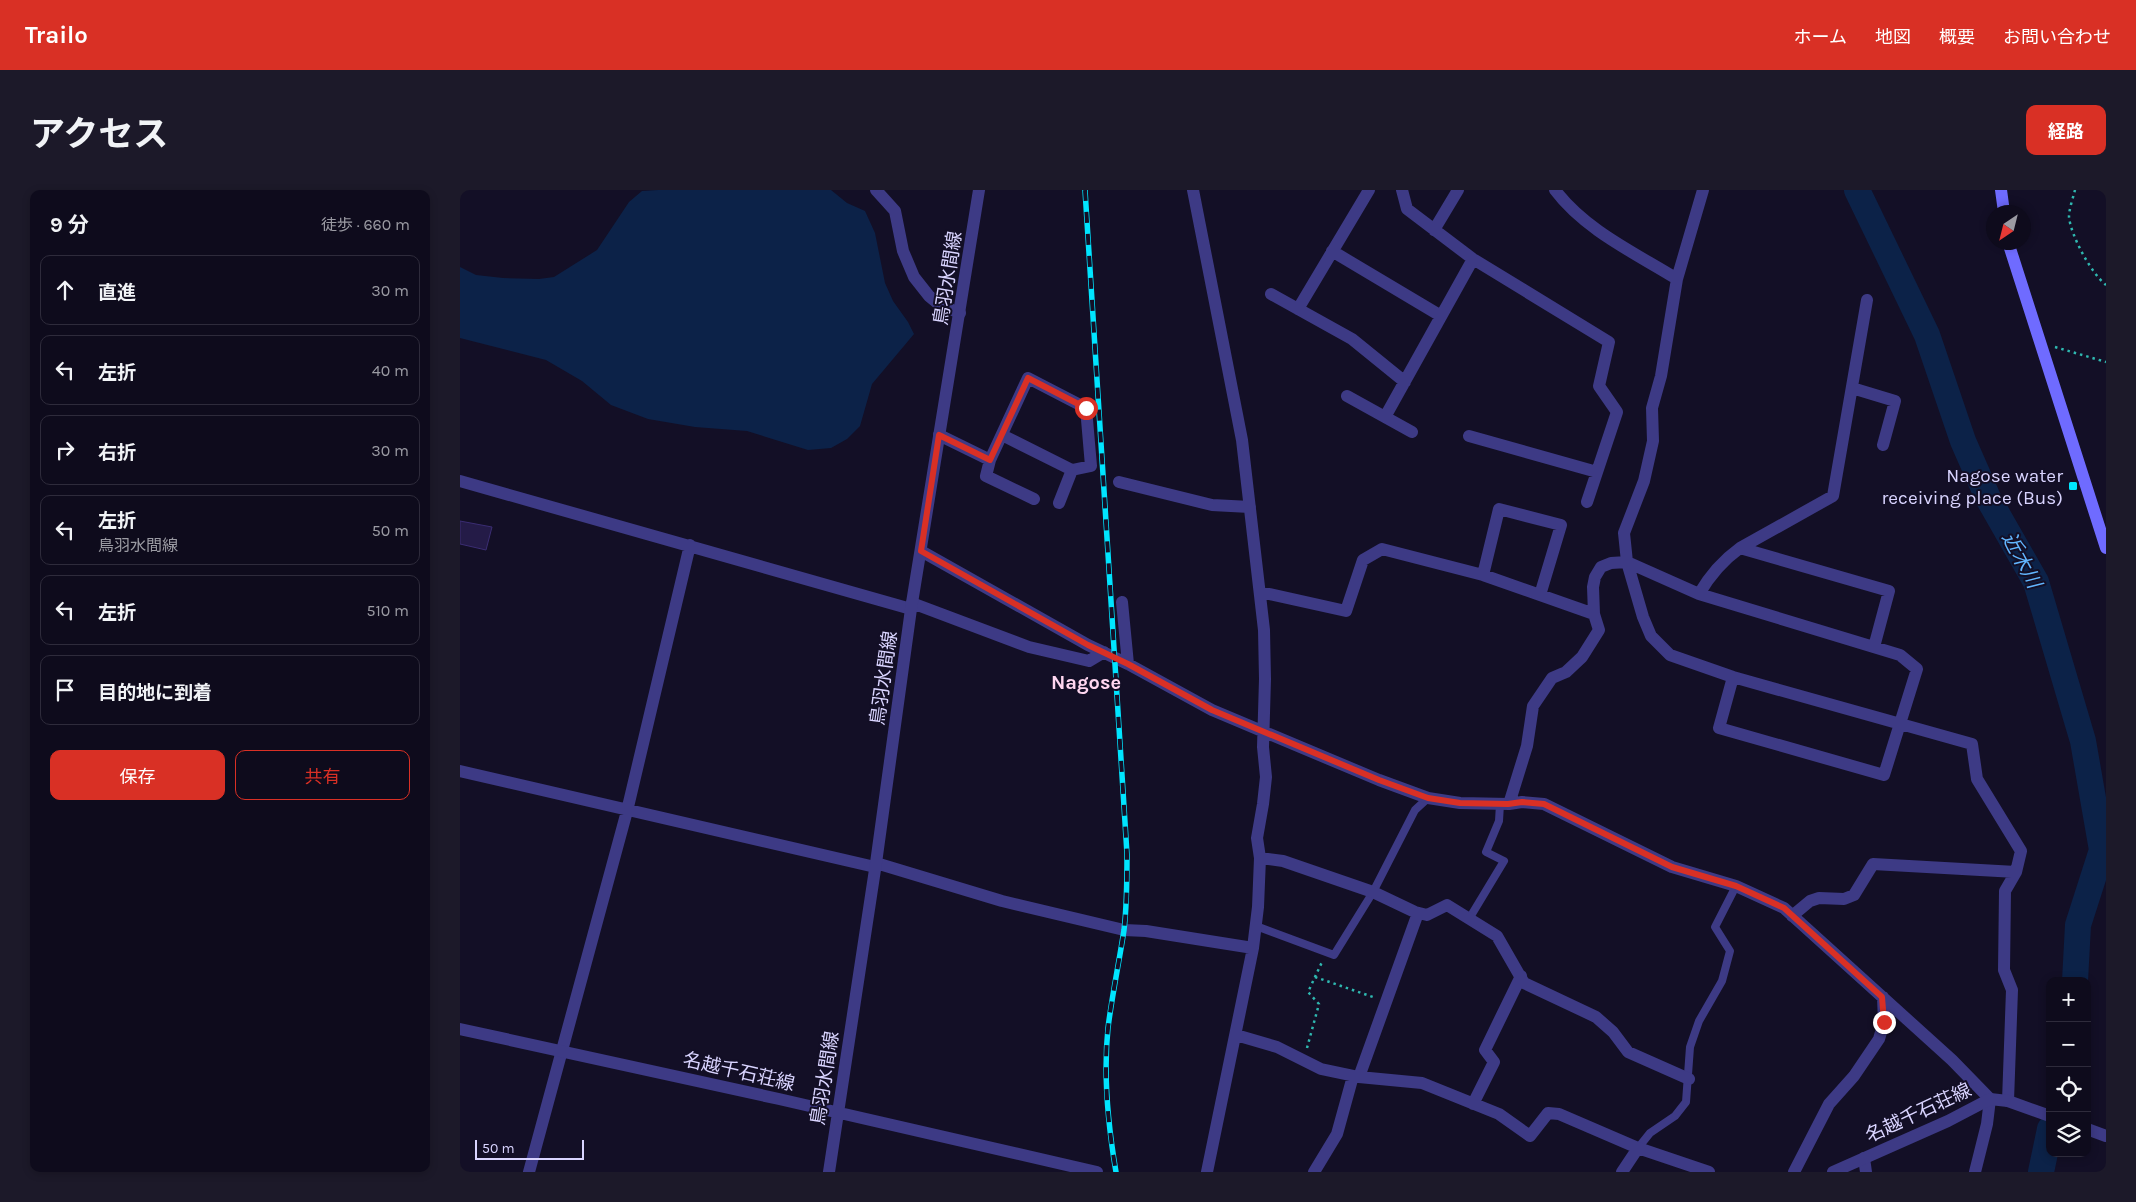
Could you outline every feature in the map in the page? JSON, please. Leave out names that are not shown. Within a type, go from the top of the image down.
[{"type":"main road","points":[[2001,190],[2003,205]]},
{"type":"main road","points":[[2011,250],[2106,548]]},
{"type":"street","points":[[876,190],[896,211],[903,251],[914,277],[929,296],[940,305],[960,314]]},
{"type":"street","name":"鳥羽水間線","points":[[829,1172],[912,606],[979,190]]},
{"type":"street","points":[[1193,190],[1242,440],[1264,630],[1266,776],[1257,838],[1260,858],[1256,926],[1236,1035],[1207,1172]]},
{"type":"street","points":[[1298,309],[1369,190]]},
{"type":"street","points":[[1402,190],[1407,210],[1473,259],[1608,342],[1599,386],[1617,412],[1587,502]]},
{"type":"street","points":[[1434,230],[1458,190]]},
{"type":"street","points":[[1555,190],[1566,205],[1596,229],[1677,279]]},
{"type":"street","points":[[1703,190],[1677,279],[1661,376],[1652,408],[1652,441],[1644,481],[1624,533],[1627,562],[1642,617],[1651,636],[1670,655],[1733,677],[1972,744],[1977,779],[2021,851],[2016,872],[2005,891],[2004,970],[2012,990],[2008,1101]]},
{"type":"street","points":[[1332,251],[1442,316]]},
{"type":"street","points":[[1385,417],[1473,259]]},
{"type":"street","points":[[1271,294],[1352,339],[1405,382]]},
{"type":"street","points":[[1699,594],[1708,578],[1725,558],[1833,496],[1867,300]]},
{"type":"street","points":[[1002,435],[1072,470],[1091,466],[1086,408],[1028,378],[990,460],[986,476],[1034,499]]},
{"type":"street","points":[[1852,388],[1894,401],[1883,445]]},
{"type":"street","points":[[1347,396],[1412,432]]},
{"type":"street","points":[[939,435],[990,460]]},
{"type":"street","points":[[1469,436],[1597,472]]},
{"type":"street","points":[[1059,503],[1072,470]]},
{"type":"street","points":[[460,482],[912,606],[1029,647],[1090,661],[1104,652]]},
{"type":"street","points":[[1118,482],[1212,505],[1250,507]]},
{"type":"street","points":[[1483,575],[1499,508],[1561,525],[1540,595]]},
{"type":"street","points":[[528,1172],[627,811],[690,545]]},
{"type":"street","points":[[1740,548],[1889,591],[1874,648]]},
{"type":"street","points":[[1260,592],[1346,610],[1363,560],[1382,549],[1483,575],[1594,614]]},
{"type":"street","points":[[921,551],[1088,645],[1128,664],[1212,710],[1379,780],[1428,798],[1460,803],[1504,804],[1522,802],[1544,804],[1672,867],[1736,886],[1784,908],[1952,1060],[1990,1099],[1987,1124],[1975,1172]]},
{"type":"street","points":[[1504,804],[1527,746],[1533,706],[1552,678],[1566,672],[1582,657],[1599,630],[1594,614],[1593,587],[1595,577],[1601,567],[1627,562],[1699,594],[1900,655],[1917,669],[1884,775],[1719,728],[1733,677]]},
{"type":"street","points":[[1122,602],[1128,664]]},
{"type":"street","points":[[460,771],[627,811],[875,865],[1002,901],[1124,930],[1146,931],[1253,948]]},
{"type":"street","points":[[1260,858],[1283,861],[1373,892],[1418,913],[1426,915],[1447,905],[1497,936],[1524,982],[1596,1018],[1613,1032],[1628,1052],[1689,1079]]},
{"type":"street","points":[[1792,916],[1810,902],[1819,898],[1844,899],[1854,895],[1873,864],[2016,872]]},
{"type":"street","points":[[1314,1172],[1337,1134],[1356,1077],[1418,913]]},
{"type":"street","points":[[1473,1104],[1494,1062],[1485,1050],[1520,976]]},
{"type":"street","points":[[1794,1172],[1829,1104],[1854,1076],[1879,1039],[1884,1022],[1882,997]]},
{"type":"street","name":"名越千石荘線","points":[[460,1029],[1097,1172]]},
{"type":"street","points":[[1236,1035],[1277,1047],[1321,1069],[1356,1077],[1422,1083],[1499,1114],[1530,1136],[1548,1113],[1559,1114],[1638,1148],[1709,1172]]},
{"type":"street","name":"名越千石荘線","points":[[1833,1172],[1948,1121],[1990,1099],[2008,1101],[2046,1115]]},
{"type":"street","points":[[2091,1130],[2106,1136]]},
{"type":"street","points":[[1622,1172],[1638,1148]]},
{"type":"street","points":[[1864,1158],[1866,1172]]},
{"type":"lane","points":[[1256,926],[1334,955],[1373,892],[1415,810],[1428,798]]},
{"type":"lane","points":[[1469,918],[1504,861],[1486,852],[1499,822],[1504,804]]},
{"type":"lane","points":[[1638,1148],[1650,1133],[1675,1116],[1686,1102],[1690,1047],[1699,1022],[1722,982],[1730,951],[1715,927],[1736,886]]},
{"type":"path","points":[[2075,190],[2069,216],[2072,228],[2084,256],[2106,285]]},
{"type":"path","points":[[2040,341],[2106,362]]},
{"type":"path","points":[[1304,1061],[1319,1004],[1308,992],[1326,952]]},
{"type":"path","points":[[1315,977],[1386,1001]]},
{"type":"water","points":[[831,190],[847,203],[865,211],[875,233],[885,283],[893,301],[914,334],[872,384],[860,426],[847,439],[831,448],[808,450],[747,431],[695,427],[648,419],[611,405],[582,381],[546,360],[460,338],[460,267],[476,275],[503,278],[539,279],[554,277],[597,250],[629,202],[642,191]]},
{"type":"building","points":[[460,521],[492,527],[486,550],[460,544]]},
{"type":"waterway","name":"近木川","points":[[1857,190],[1927,335],[1963,441],[1988,498],[2036,582],[2083,741],[2102,850],[2078,925],[2075,977]]},
{"type":"waterway","name":"近木川","points":[[2041,1172],[2046,1148]]},
{"type":"railway","points":[[1085,190],[1127,854],[1124,930],[1108,1028],[1106,1064],[1107,1100],[1116,1172]]},
{"type":"place","name":"Nagose water receiving place (Bus)","points":[[2073,486]]},
{"type":"district","name":"Nagose","points":[[1086,682]]},
{"type":"route","points":[[1086,408],[1028,378],[990,460],[939,435],[921,551],[1088,645],[1128,664],[1212,710],[1379,780],[1428,798],[1460,803],[1508,804],[1522,802],[1544,804],[1672,867],[1736,886],[1784,908],[1882,997],[1884,1022]]}]
